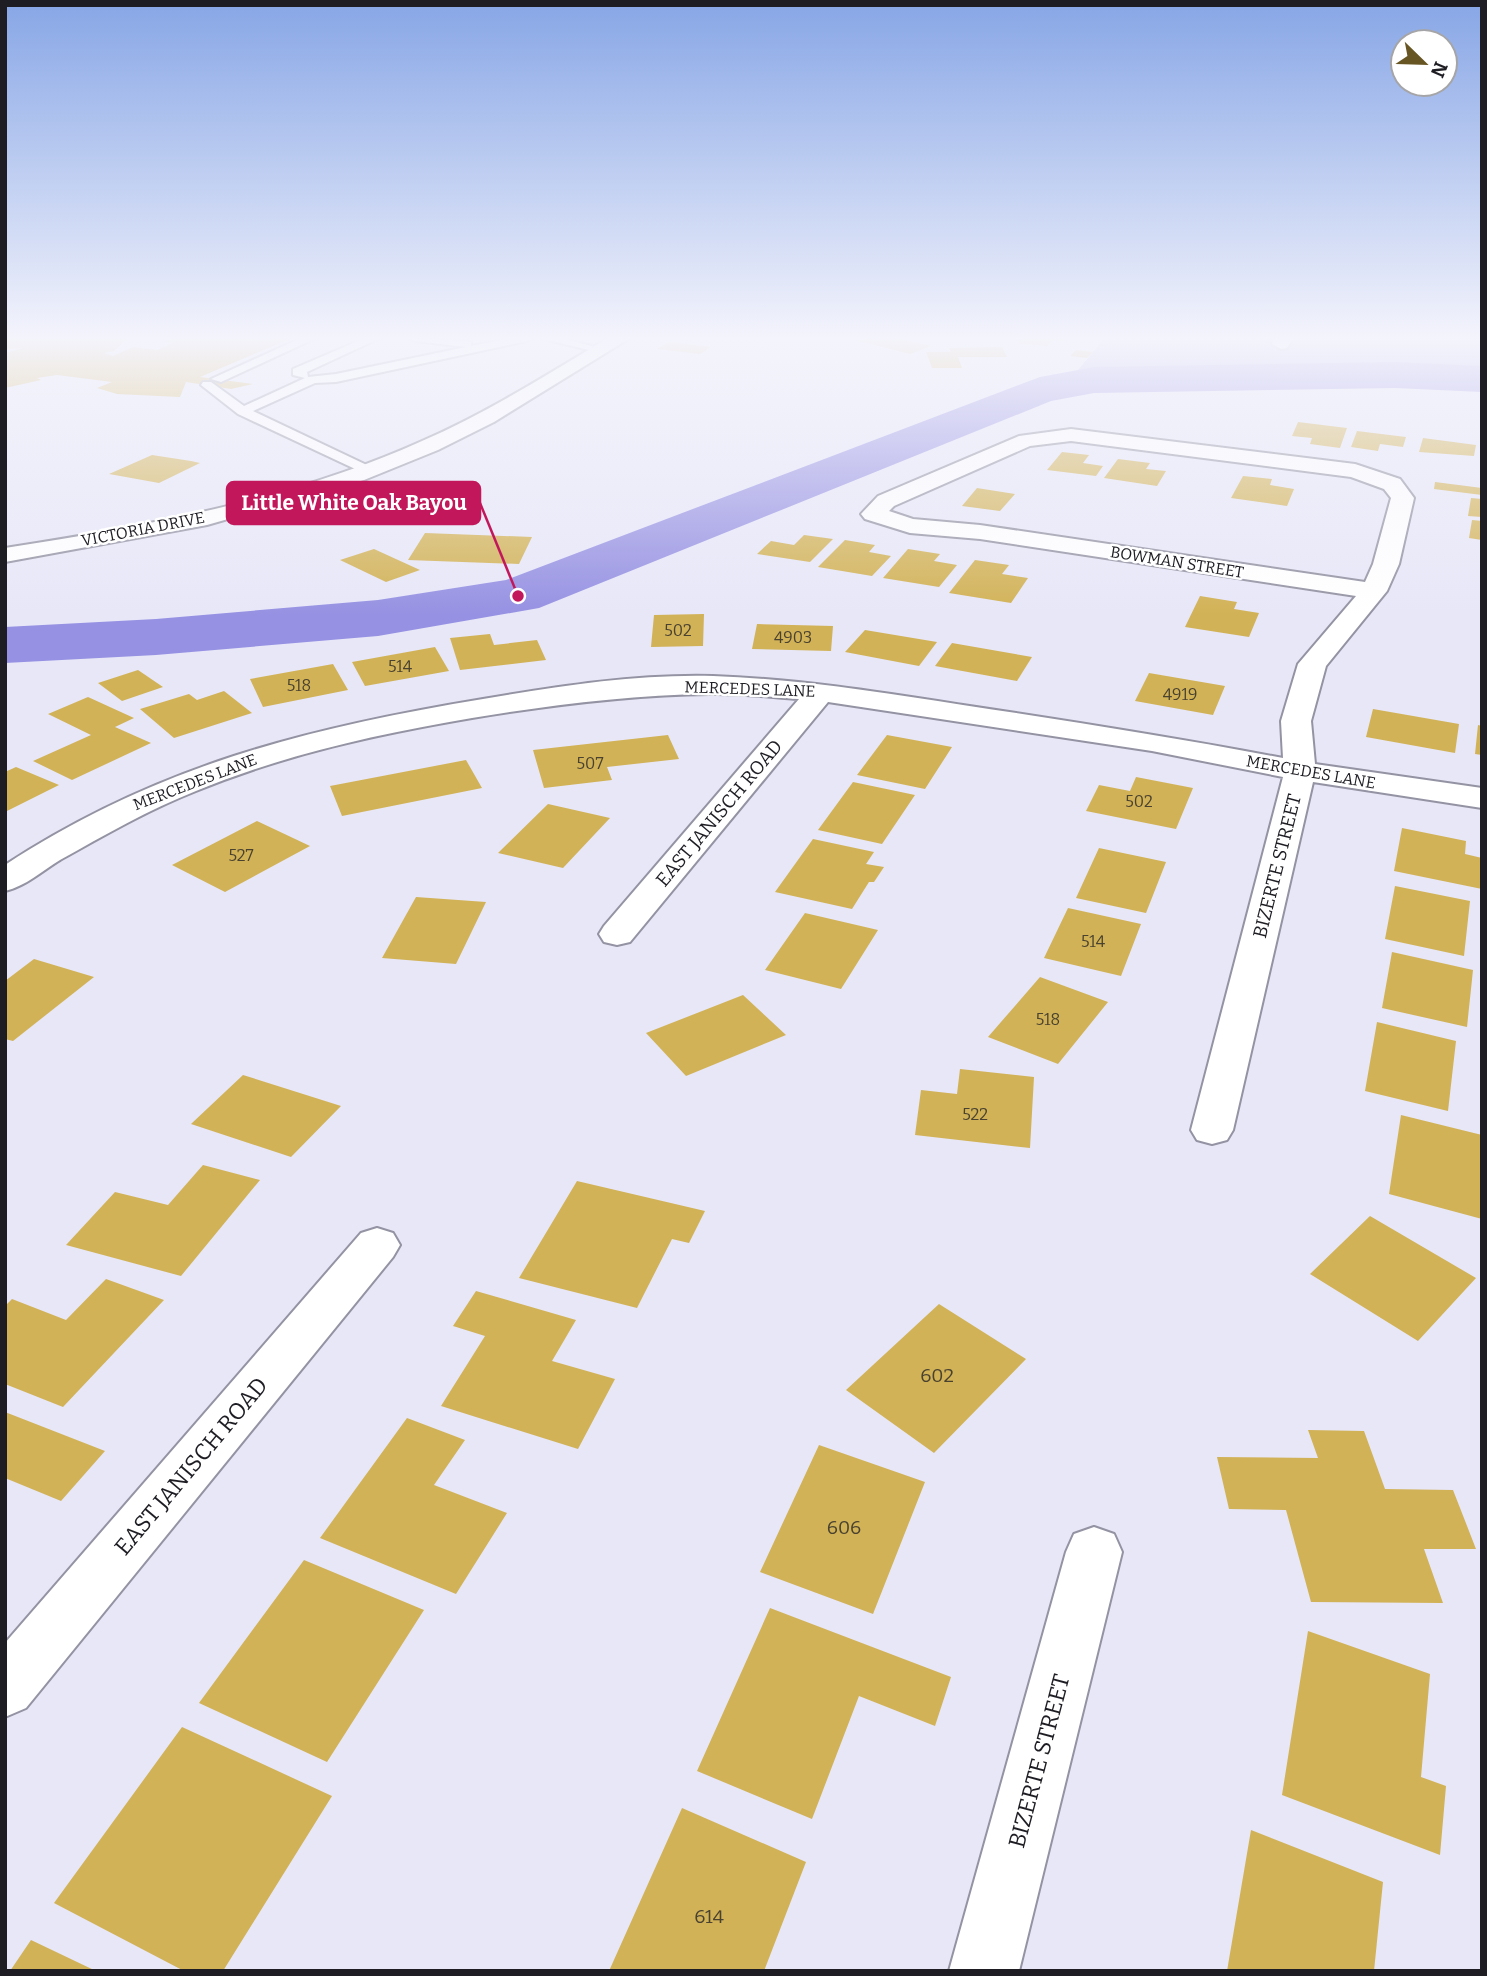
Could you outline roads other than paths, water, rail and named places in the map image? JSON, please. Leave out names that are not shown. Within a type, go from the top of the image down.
[{"type":"street","name":"VICTORIA DRIVE","points":[[5,555],[118,535],[332,485],[461,430]]},
{"type":"street","name":"BOWMAN STREET","points":[[1289,463],[1071,435],[1026,440],[886,501],[873,514],[910,526],[980,532],[1374,592]]},
{"type":"street","name":"BIZERTE STREET","points":[[1212,1130],[1300,771],[1296,721],[1312,664],[1374,592],[1386,564],[1403,498],[1392,484],[1354,471],[1289,463]]},
{"type":"street","name":"MERCEDES LANE","points":[[16,874],[135,804],[222,769],[313,741],[392,723],[529,701],[628,689],[711,685],[821,692],[1152,742],[1300,771],[1482,798]]},
{"type":"street","name":"EAST JANISCH ROAD","points":[[617,934],[821,692]]},
{"type":"street","name":"EAST JANISCH ROAD","points":[[5,1688],[377,1245]]},
{"type":"street","name":"BIZERTE STREET","points":[[984,1971],[1094,1552]]},
{"type":"lane","points":[[283,430],[368,471]]},
{"type":"waterway","points":[[5,645],[156,637],[378,618],[518,596],[938,430]]},
{"type":"place","name":"Little White Oak Bayou","points":[[518,596]]}]
